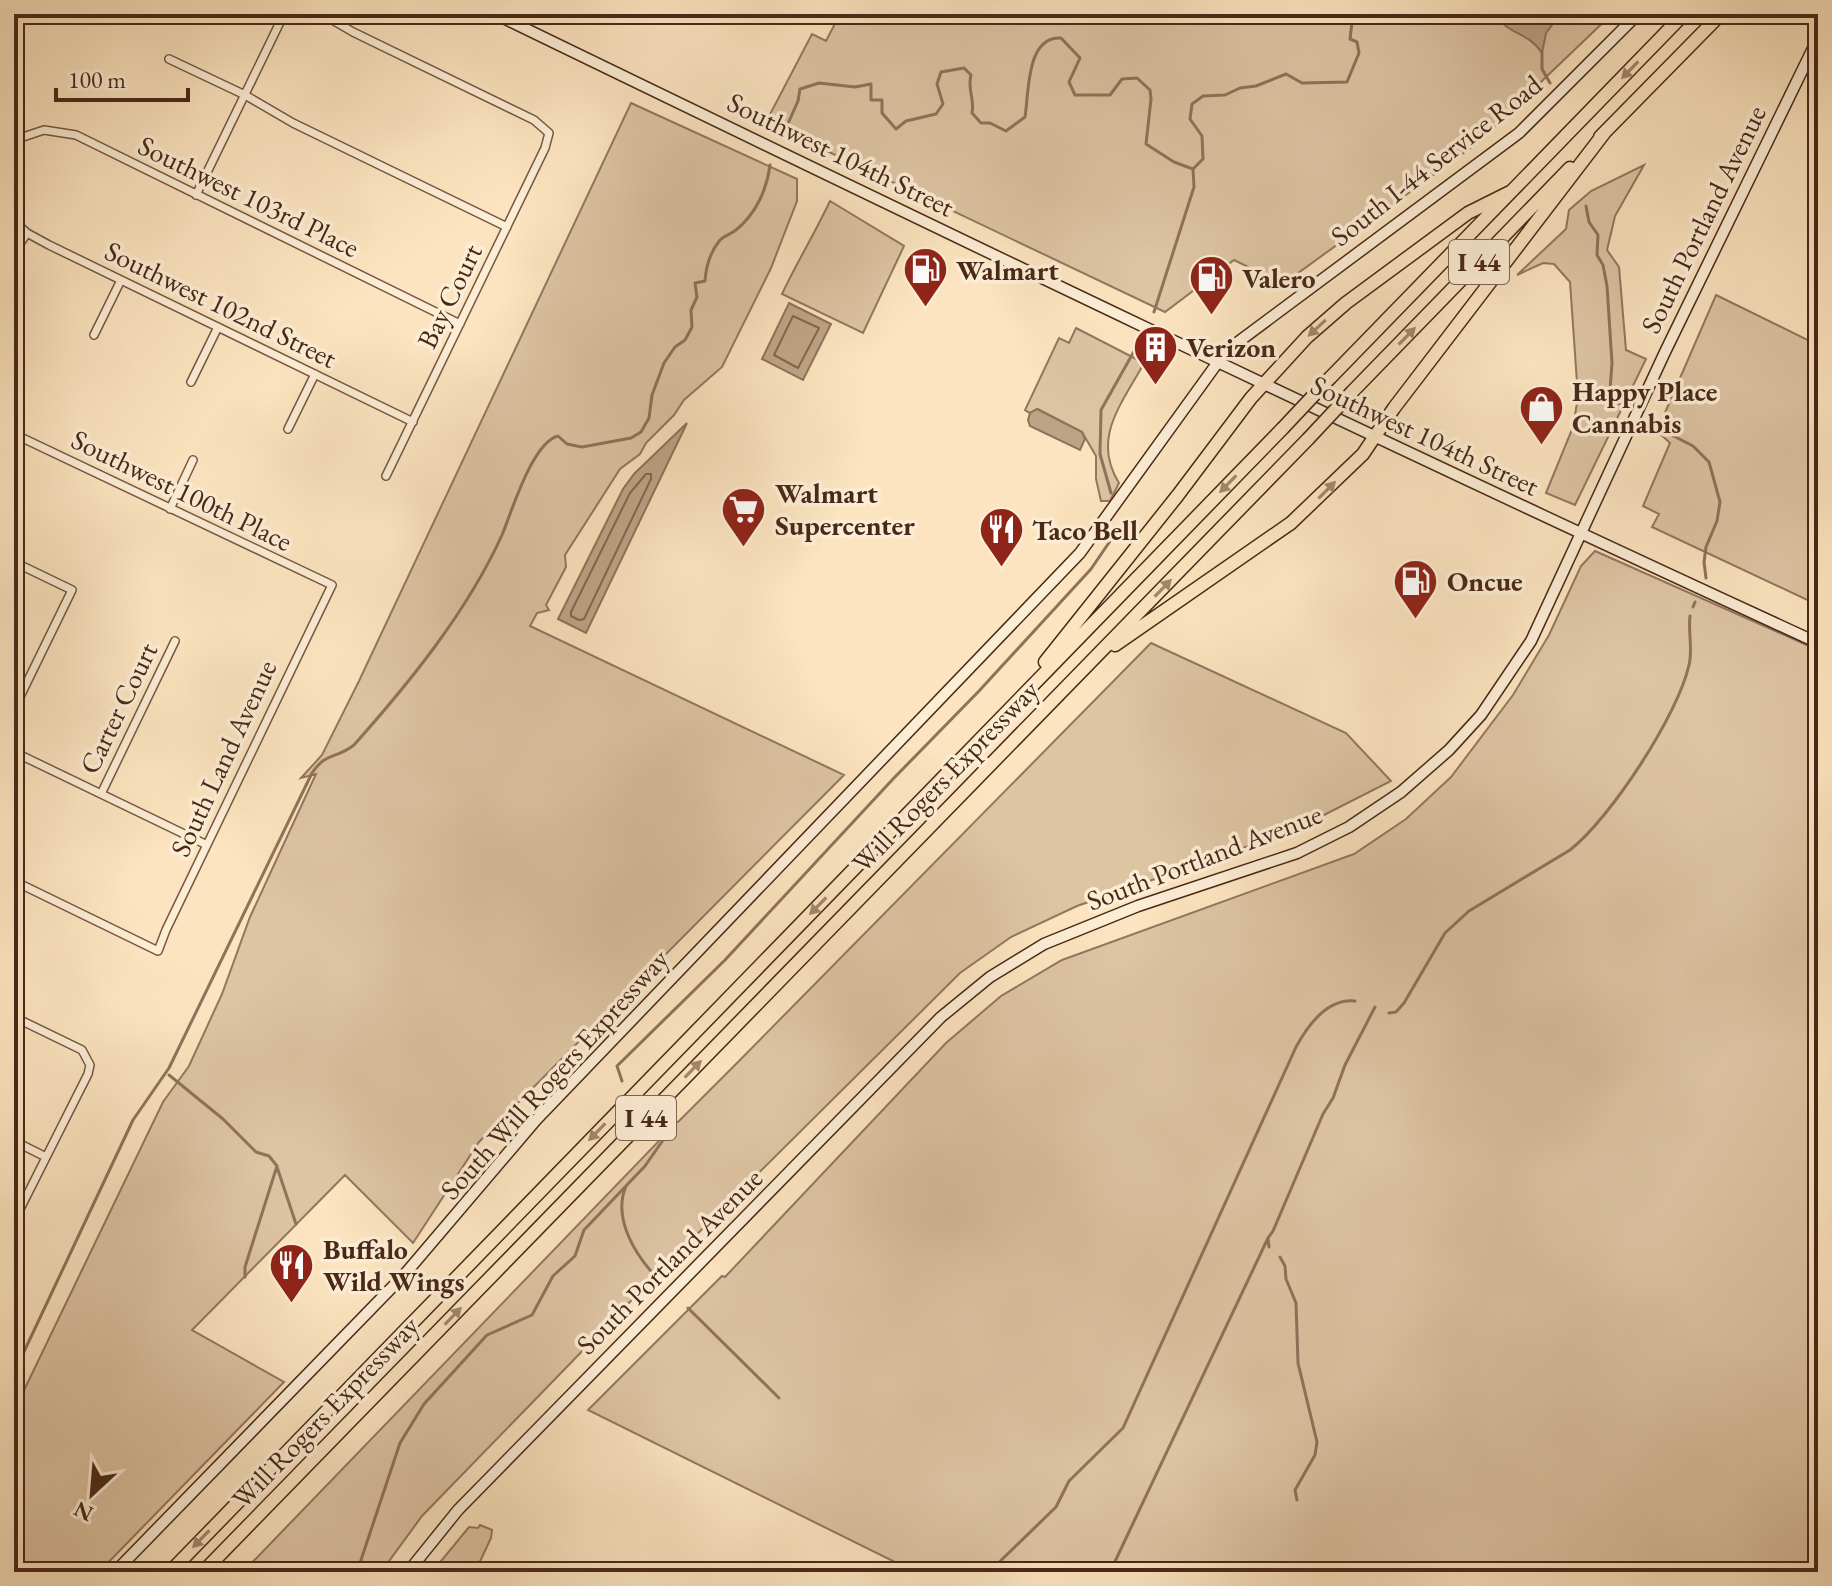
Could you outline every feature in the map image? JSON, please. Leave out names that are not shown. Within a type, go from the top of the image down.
[{"type":"highway","name":"Will Rogers Expressway","points":[[170,1572],[1684,14]]},
{"type":"highway","name":"Will Rogers Expressway","points":[[203,1572],[1721,14]]},
{"type":"highway","points":[[1088,663],[1291,523],[1333,485],[1375,438],[1394,408],[1605,132]]},
{"type":"highway","points":[[1009,709],[1264,384],[1307,337],[1346,303],[1468,213],[1512,191]]},
{"type":"main road","name":"Southwest 104th Street","points":[[495,14],[1375,438],[1818,643]]},
{"type":"main road","name":"South I-44 Service Road","points":[[1218,362],[1236,343],[1519,133],[1638,14]]},
{"type":"main road","name":"South Portland Avenue","points":[[408,1572],[438,1532],[519,1447],[941,1017],[990,977],[1044,944],[1138,906],[1297,853],[1349,827],[1401,792],[1449,750],[1481,715],[1531,641],[1579,534],[1818,38]]},
{"type":"main road","name":"South Will Rogers Expressway","points":[[115,1572],[405,1274],[536,1120],[1080,553],[1218,362]]},
{"type":"street","points":[[196,195],[284,14]]},
{"type":"street","name":"Bay Court","points":[[322,14],[534,120],[549,133],[545,148],[386,476]]},
{"type":"street","points":[[169,59],[507,227]]},
{"type":"street","name":"Southwest 103rd Place","points":[[14,140],[44,130],[67,132],[460,324]]},
{"type":"street","name":"Southwest 102nd Street","points":[[14,221],[27,233],[413,422]]},
{"type":"street","points":[[14,253],[27,233]]},
{"type":"street","points":[[94,335],[121,280]]},
{"type":"street","points":[[191,382],[218,327]]},
{"type":"street","points":[[288,429],[315,374]]},
{"type":"street","name":"Southwest 100th Place","points":[[14,434],[332,585]]},
{"type":"street","points":[[170,509],[193,460]]},
{"type":"street","points":[[14,562],[72,590],[14,709]]},
{"type":"street","name":"South Land Avenue","points":[[14,881],[158,951],[332,585]]},
{"type":"street","name":"Carter Court","points":[[101,794],[175,641]]},
{"type":"street","points":[[14,752],[207,845]]},
{"type":"street","points":[[14,1017],[78,1047],[89,1059],[89,1071],[14,1221]]},
{"type":"street","points":[[14,1141],[46,1157]]},
{"type":"shaded area","points":[[840,14],[1612,14],[1476,144],[1283,284],[1234,260],[1165,312],[766,122],[812,34],[826,41]]},
{"type":"shaded area","points":[[631,103],[797,179],[797,201],[771,268],[722,367],[684,400],[640,454],[620,469],[565,555],[566,567],[546,605],[549,610],[537,613],[530,626],[844,775],[479,1142],[413,1243],[345,1175],[192,1330],[284,1382],[99,1572],[14,1572],[14,1411],[163,1102],[189,1066],[222,994],[250,917],[316,774],[301,778],[322,755],[359,681]]},
{"type":"shaded area","points":[[1644,165],[1615,216],[1607,250],[1619,267],[1626,350],[1646,359],[1575,505],[1546,493],[1573,427],[1578,397],[1570,282],[1554,264],[1543,263],[1517,275],[1566,229],[1569,210],[1591,191]]},
{"type":"shaded area","points":[[830,201],[904,246],[863,333],[782,294]]},
{"type":"shaded area","points":[[1716,295],[1818,345],[1818,605],[1652,527],[1659,514],[1643,506],[1670,443],[1657,431]]},
{"type":"shaded area","points":[[1076,328],[1144,363],[1119,407],[1109,436],[1111,467],[1119,483],[1110,501],[1101,501],[1096,479],[1096,456],[1082,432],[1038,409],[1030,413],[1025,410],[1059,338],[1069,343]]},
{"type":"shaded area","points":[[1595,551],[1818,650],[1818,1572],[915,1572],[588,1410],[722,1276],[725,1277],[946,1043],[1001,996],[1062,960],[1354,854],[1406,819],[1451,777],[1513,695],[1549,635],[1581,566]]},
{"type":"shaded area","points":[[1151,643],[1346,733],[1391,781],[1322,816],[1233,852],[1077,906],[1011,937],[960,973],[658,1273],[422,1516],[381,1572],[243,1572],[658,1142],[664,1132],[738,1062]]},
{"type":"shaded area","points":[[480,1525],[492,1530],[475,1572],[432,1572],[469,1527],[478,1528]]},
{"type":"water","points":[[1496,14],[1559,16],[1546,33],[1542,53],[1531,41],[1506,26]]},
{"type":"water","points":[[789,303],[831,324],[803,380],[762,359]]},
{"type":"water","points":[[1037,409],[1082,432],[1085,439],[1080,450],[1030,426],[1030,413]]},
{"type":"water","points":[[687,423],[586,633],[558,619],[623,489],[634,474]]},
{"type":"waterway","points":[[1154,312],[1194,187],[1193,169],[1203,159],[1202,136],[1190,119],[1192,104],[1203,96],[1225,95],[1286,74],[1302,83],[1347,82],[1359,53],[1357,42],[1350,39],[1353,14]]},
{"type":"waterway","points":[[1483,14],[1490,18],[1497,17]]},
{"type":"waterway","points":[[783,135],[800,89],[819,83],[855,87],[871,84],[871,100],[882,100],[882,113],[896,129],[906,121],[936,114],[943,104],[937,84],[941,72],[964,68],[971,75],[972,113],[981,123],[990,123],[1006,131],[1025,117],[1035,56],[1041,46],[1061,38],[1080,58],[1069,82],[1075,95],[1110,95],[1122,79],[1137,78],[1150,90],[1146,144],[1174,162],[1193,169]]},
{"type":"waterway","points":[[1542,53],[1542,69],[1550,83]]},
{"type":"waterway","points":[[14,1373],[133,1120],[169,1068],[312,773],[322,761],[354,745],[455,619],[488,564],[531,464],[549,441],[558,436],[567,444],[582,447],[631,438],[641,432],[649,418],[652,395],[664,363],[675,347],[685,340],[692,327],[691,310],[697,297],[695,283],[705,281],[709,260],[720,240],[743,224],[755,209],[770,165]]},
{"type":"waterway","points":[[1586,206],[1589,222],[1598,235],[1597,255],[1603,265],[1607,286],[1612,363],[1610,390],[1616,402],[1623,405]]},
{"type":"waterway","points":[[1111,493],[1100,454],[1101,410],[1137,346]]},
{"type":"waterway","points":[[1649,417],[1662,430],[1693,446],[1709,462],[1720,502],[1717,521],[1706,547],[1706,578]]},
{"type":"waterway","points":[[622,1081],[617,1066],[725,960],[979,691],[1091,569],[1119,528]]},
{"type":"waterway","points":[[1693,607],[1695,602]]},
{"type":"waterway","points":[[1389,1013],[1396,1012],[1404,1003],[1445,933],[1469,911],[1570,850],[1604,815],[1657,737],[1682,686],[1690,659],[1690,616]]},
{"type":"waterway","points":[[989,1572],[1056,1507],[1069,1481],[1123,1428],[1296,1047],[1306,1030],[1327,1008],[1345,1001],[1355,1001]]},
{"type":"waterway","points":[[1269,1247],[1268,1238],[1333,1098],[1345,1065],[1375,1007]]},
{"type":"waterway","points":[[169,1075],[223,1119],[256,1152],[269,1156],[277,1166],[245,1267],[245,1277]]},
{"type":"waterway","points":[[357,1572],[400,1443],[424,1404],[487,1335],[532,1315],[553,1276],[575,1256],[584,1230],[645,1166],[668,1133],[666,1125]]},
{"type":"waterway","points":[[277,1167],[296,1224]]},
{"type":"waterway","points":[[626,1186],[622,1211],[628,1236],[658,1279]]},
{"type":"waterway","points":[[1110,1572],[1268,1238]]},
{"type":"waterway","points":[[1280,1257],[1296,1303],[1298,1363],[1317,1442],[1315,1455],[1295,1490],[1297,1500]]},
{"type":"waterway","points":[[688,1308],[779,1398]]},
{"type":"place","name":"Walmart","points":[[925,309]]},
{"type":"place","name":"Valero","points":[[1211,317]]},
{"type":"place","name":"Verizon","points":[[1155,386]]},
{"type":"place","name":"Happy Place Cannabis","points":[[1541,446]]},
{"type":"place","name":"Walmart Supercenter","points":[[744,548]]},
{"type":"place","name":"Taco Bell","points":[[1001,569]]},
{"type":"place","name":"Oncue","points":[[1416,620]]},
{"type":"place","name":"Buffalo Wild Wings","points":[[292,1304]]}]
